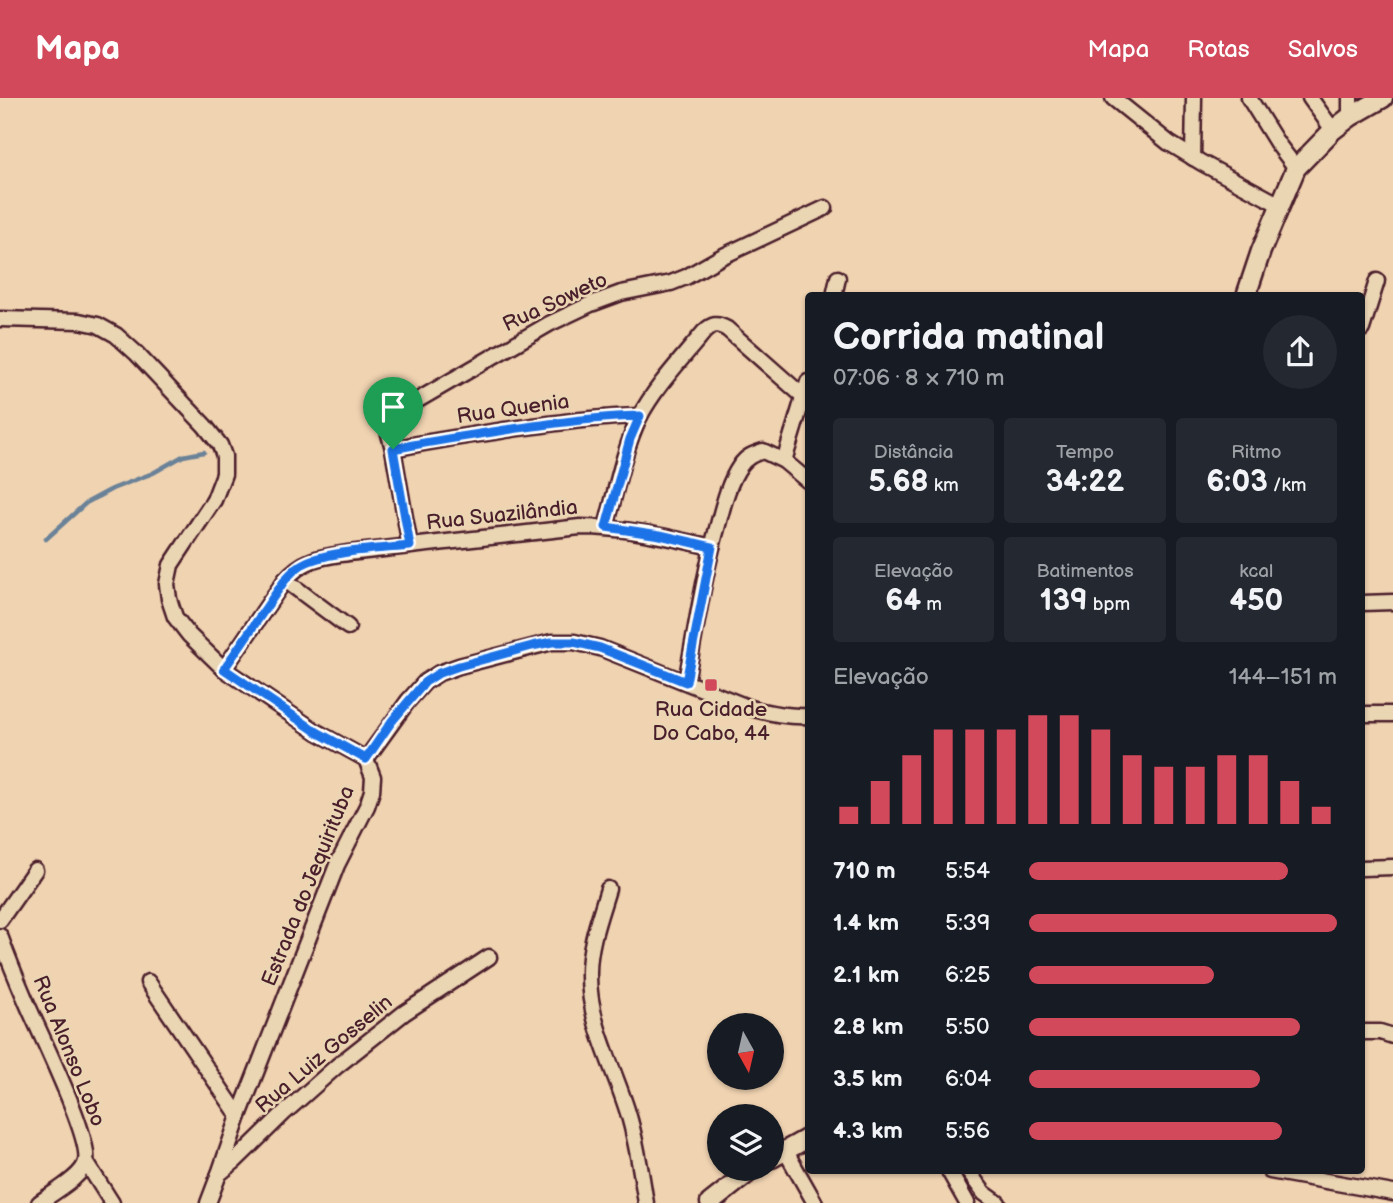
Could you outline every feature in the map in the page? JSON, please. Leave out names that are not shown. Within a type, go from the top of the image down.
[{"type":"main road","points":[[1247,292],[1261,251],[1296,168],[1350,117],[1383,98]]},
{"type":"main road","points":[[784,1151],[805,1140]]},
{"type":"main road","points":[[710,1203],[738,1181]]},
{"type":"street","points":[[1113,98],[1169,143],[1280,205]]},
{"type":"street","points":[[1193,158],[1194,98]]},
{"type":"street","points":[[1250,98],[1277,143],[1296,168]]},
{"type":"street","points":[[1310,98],[1334,130]]},
{"type":"street","points":[[1350,98],[1350,117]]},
{"type":"street","name":"Rua Soweto","points":[[393,449],[387,418],[549,324],[621,293],[671,283],[686,277],[721,257],[824,208]]},
{"type":"street","points":[[835,292],[838,278]]},
{"type":"street","points":[[1365,319],[1377,281]]},
{"type":"street","points":[[0,319],[79,321],[98,325],[116,335],[205,426],[220,445],[224,456],[224,474],[214,500],[171,565],[167,584],[175,617],[189,635],[224,669],[317,732],[366,759],[392,721],[425,682],[439,673],[552,642],[574,642],[600,648],[762,711],[785,716],[805,716]]},
{"type":"street","points":[[606,527],[630,439],[640,416],[710,326],[716,324],[727,329],[804,397]]},
{"type":"street","points":[[784,461],[805,393]]},
{"type":"street","name":"Rua Quenia","points":[[393,449],[530,427],[640,416]]},
{"type":"street","points":[[393,449],[410,546]]},
{"type":"street","points":[[686,682],[712,547],[732,479],[742,463],[752,454],[763,451],[784,461],[805,478]]},
{"type":"street","name":"Rua Suazilândia","points":[[224,669],[293,570],[317,558],[580,527],[606,527],[660,535],[712,547]]},
{"type":"street","points":[[285,580],[348,627]]},
{"type":"street","points":[[1365,603],[1393,602]]},
{"type":"street","points":[[1365,713],[1393,714]]},
{"type":"street","name":"Estrada do Jequirituba","points":[[219,1174],[337,865],[367,806],[373,777],[366,759]]},
{"type":"street","points":[[1365,867],[1393,867]]},
{"type":"street","points":[[2,917],[35,870]]},
{"type":"street","points":[[608,889],[592,947],[589,974],[592,1002],[599,1034],[635,1135],[646,1203]]},
{"type":"street","name":"Rua Alonso Lobo","points":[[0,936],[78,1124],[86,1162]]},
{"type":"street","name":"Rua Luiz Gosselin","points":[[208,1203],[219,1174],[328,1074],[376,1034],[488,957]]},
{"type":"street","points":[[148,982],[239,1116]]},
{"type":"street","points":[[1365,1032],[1389,1031]]},
{"type":"street","points":[[39,1203],[74,1178],[86,1162],[112,1203]]},
{"type":"street","points":[[784,1162],[815,1203]]},
{"type":"street","points":[[950,1174],[967,1203]]},
{"type":"street","points":[[970,1174],[982,1198],[998,1203]]},
{"type":"street","points":[[1287,1174],[1393,1193]]},
{"type":"waterway","points":[[46,539],[86,503],[112,489],[153,473],[183,456],[204,452]]},
{"type":"place","name":"Rua Cidade Do Cabo, 44","points":[[711,685]]},
{"type":"route","points":[[640,416],[630,439],[606,527],[660,535],[712,547],[686,682],[600,648],[574,642],[532,646],[459,666],[439,673],[425,682],[392,721],[366,759],[317,732],[224,669],[293,570],[317,558],[410,546],[393,449],[530,427],[640,416]]}]
